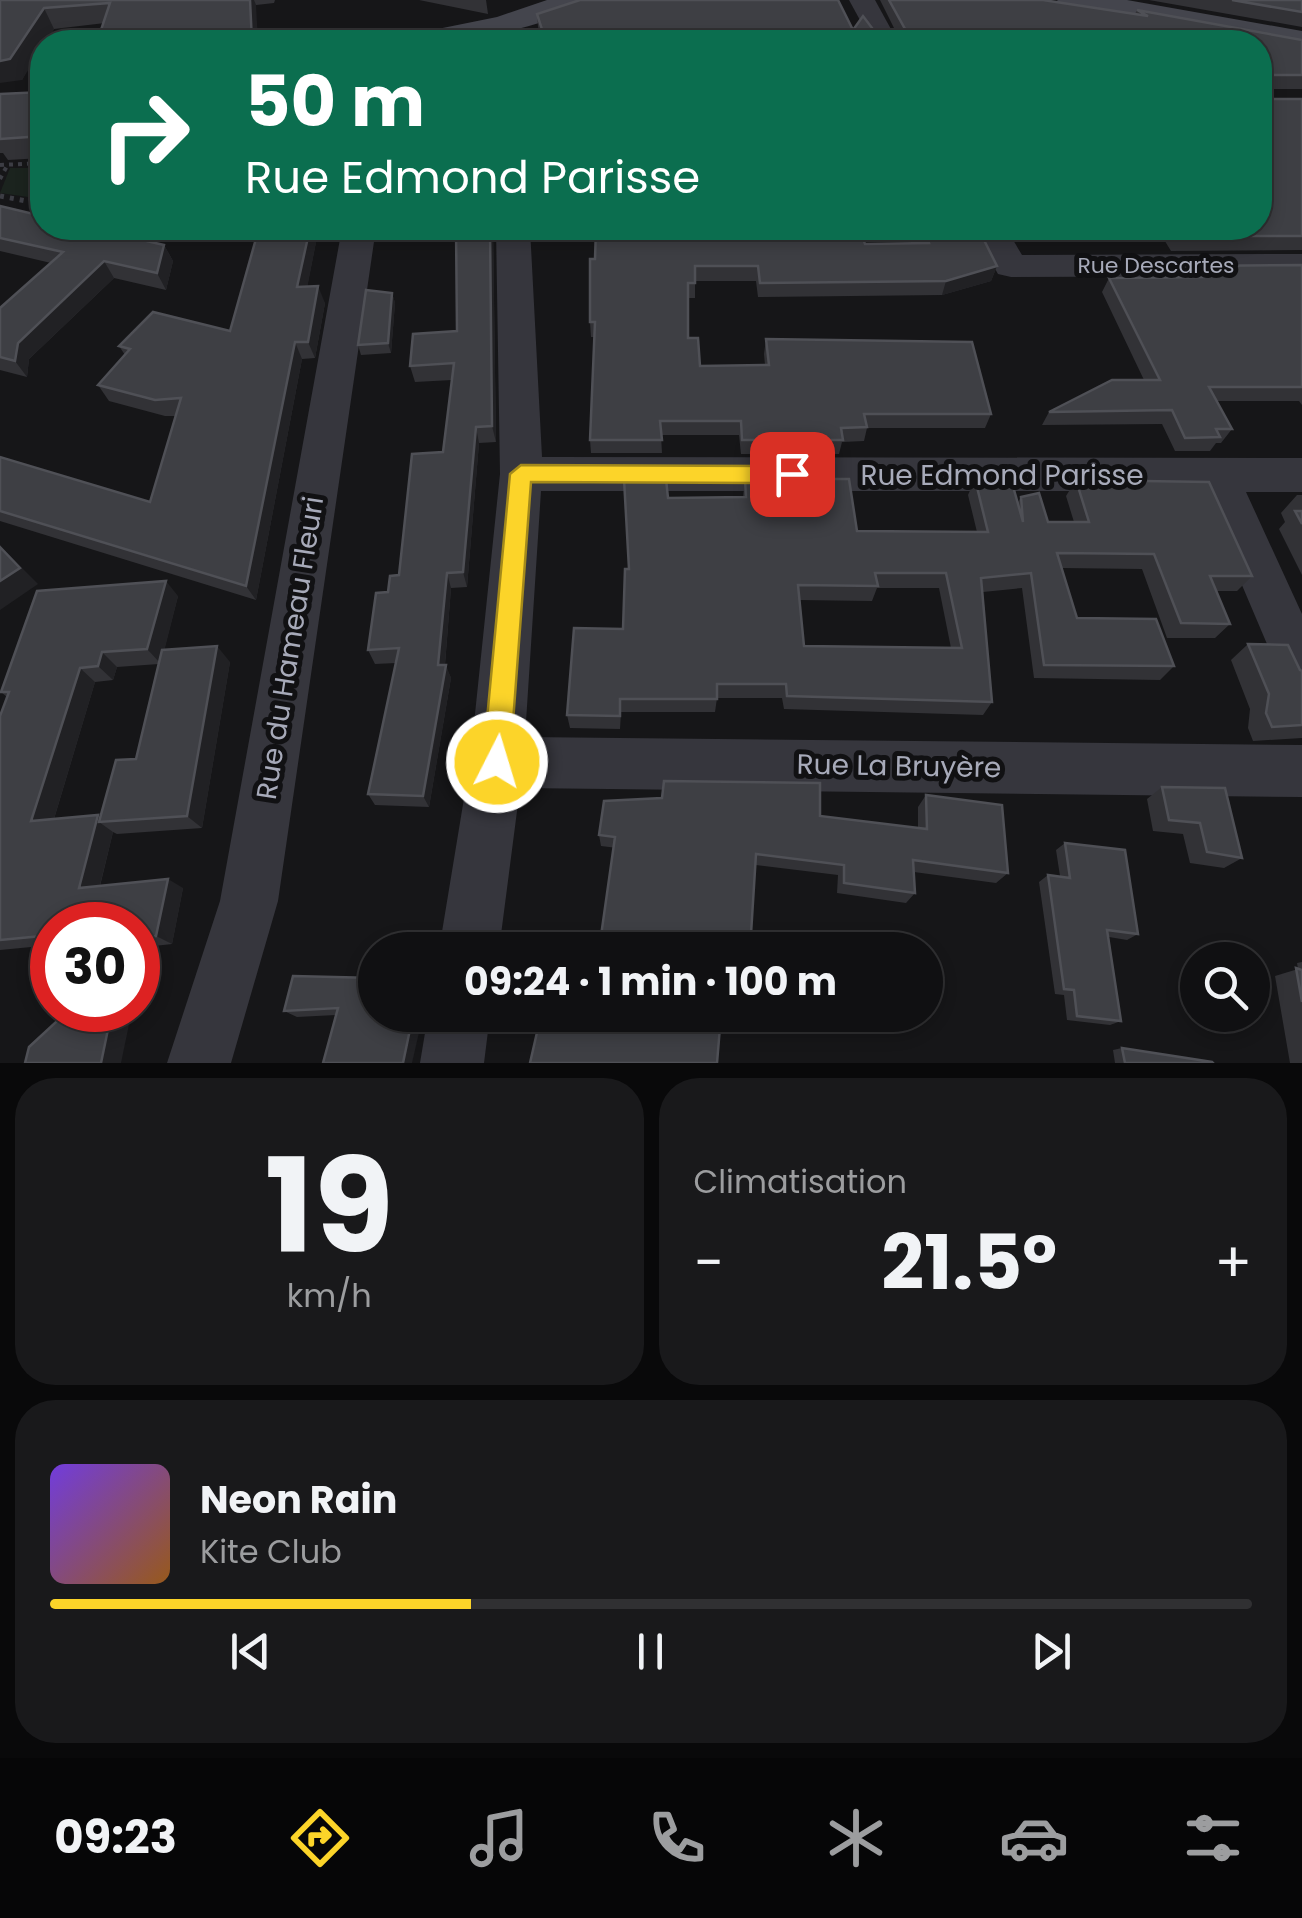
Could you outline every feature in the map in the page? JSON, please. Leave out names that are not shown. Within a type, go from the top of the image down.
[{"type":"street","points":[[513,30],[578,0]]},
{"type":"street","points":[[862,0],[878,30]]},
{"type":"street","points":[[1073,0],[1241,30]]},
{"type":"street","points":[[1272,36],[1302,41]]},
{"type":"street","name":"Rue du Hameau Fleuri","points":[[199,1063],[249,901],[357,240]]},
{"type":"street","points":[[471,932],[497,762],[521,474],[513,240]]},
{"type":"street","name":"Rue Descartes","points":[[995,240],[1010,266],[1302,265]]},
{"type":"street","name":"Rue Edmond Parisse","points":[[521,474],[1302,475]]},
{"type":"street","points":[[1216,476],[1302,668]]},
{"type":"street","name":"Rue La Bruyère","points":[[497,762],[1302,770]]},
{"type":"street","points":[[452,1063],[457,1032]]},
{"type":"path","points":[[0,165],[30,163]]},
{"type":"path","points":[[0,179],[8,164]]},
{"type":"path","points":[[0,196],[30,202]]},
{"type":"shaded area","points":[[10,168],[30,168],[30,197],[0,193]]},
{"type":"building","points":[[0,0],[250,0],[251,30],[101,30],[110,3],[44,8],[10,59],[0,61]]},
{"type":"building","points":[[580,0],[838,0],[853,30],[542,30],[537,14]]},
{"type":"building","points":[[889,0],[1043,0],[1148,16],[1137,10],[1247,30],[895,30],[905,29]]},
{"type":"building","points":[[1232,0],[1302,0],[1302,12]]},
{"type":"building","points":[[863,16],[874,30],[853,30]]},
{"type":"building","points":[[1272,35],[1302,40],[1302,75],[1272,75]]},
{"type":"building","points":[[30,93],[30,137],[0,139],[0,94]]},
{"type":"building","points":[[1272,99],[1302,99],[1302,236],[1272,236]]},
{"type":"building","points":[[0,206],[30,213],[30,240],[142,240],[164,245],[157,273],[104,261],[18,343],[15,361],[0,357],[0,308],[63,252],[0,238]]},
{"type":"building","points":[[256,240],[307,240],[297,287],[318,286],[308,342],[295,342],[246,586],[0,511],[0,457],[150,502],[181,398],[155,400],[98,385],[130,349],[119,346],[153,312],[230,331]]},
{"type":"building","points":[[456,240],[490,240],[492,426],[476,427],[463,572],[447,573],[438,665],[446,665],[423,796],[368,794],[399,648],[368,650],[376,593],[388,592],[390,576],[399,575],[412,454],[443,452],[454,363],[410,366],[413,334],[457,331]]},
{"type":"building","points":[[596,240],[864,240],[865,244],[984,240],[997,266],[946,281],[760,283],[758,266],[695,266],[695,283],[688,283],[688,338],[698,338],[700,366],[769,365],[766,339],[972,342],[991,414],[864,414],[867,427],[841,428],[843,440],[742,440],[741,421],[660,421],[662,440],[590,440],[595,322],[590,322],[590,259],[595,259]]},
{"type":"building","points":[[1302,265],[1302,387],[1209,387],[1232,429],[1216,429],[1220,437],[1185,438],[1172,410],[1049,412],[1112,380],[1160,380],[1109,278],[1203,277],[1196,266]]},
{"type":"building","points":[[366,290],[392,293],[388,343],[358,345]]},
{"type":"building","points":[[624,479],[666,479],[668,498],[746,497],[745,479],[849,479],[857,531],[988,532],[975,479],[1011,479],[1023,522],[1021,497],[1039,493],[1048,522],[1089,522],[1076,480],[1209,482],[1252,576],[1210,576],[1230,624],[1181,623],[1154,554],[1057,553],[1077,618],[1156,619],[1174,666],[1044,665],[1031,573],[981,578],[992,702],[787,696],[786,684],[717,684],[717,699],[620,699],[620,716],[567,715],[574,628],[623,629],[625,569],[629,569]],"holes":[[[875,573],[946,573],[962,648],[804,646],[798,585],[878,586]]]},
{"type":"building","points":[[0,547],[20,568],[0,581]]},
{"type":"building","points":[[166,581],[147,649],[102,652],[98,666],[80,668],[31,821],[98,815],[79,888],[168,879],[160,917],[160,902],[30,902],[30,937],[0,940],[0,716],[9,692],[1,692],[37,591]]},
{"type":"building","points":[[1248,644],[1288,645],[1302,671],[1302,725],[1272,727],[1266,713],[1269,694]]},
{"type":"building","points":[[217,646],[187,816],[99,822],[116,760],[136,759],[162,650]]},
{"type":"building","points":[[664,781],[820,783],[820,816],[927,829],[926,795],[1002,805],[1008,873],[913,860],[915,893],[844,883],[844,865],[756,854],[751,932],[602,932],[615,837],[599,835],[604,801],[662,798]]},
{"type":"building","points":[[1162,787],[1225,788],[1242,858],[1207,852],[1200,823],[1169,820]]},
{"type":"building","points":[[1065,843],[1125,850],[1138,934],[1107,930],[1121,1021],[1077,1016],[1074,990],[1064,989],[1048,875],[1070,878]]},
{"type":"building","points":[[1296,968],[1302,970],[1302,1002]]},
{"type":"building","points":[[293,976],[358,978],[358,1032],[409,1032],[403,1063],[323,1063],[338,1008],[284,1011]]},
{"type":"building","points":[[45,1032],[107,1032],[101,1063],[25,1063],[29,1047]]},
{"type":"building","points":[[537,1032],[720,1032],[717,1063],[530,1063]]},
{"type":"building","points":[[1122,1048],[1212,1062],[1213,1063],[1125,1063]]},
{"type":"route","points":[[497,762],[521,474],[792,474]]}]
